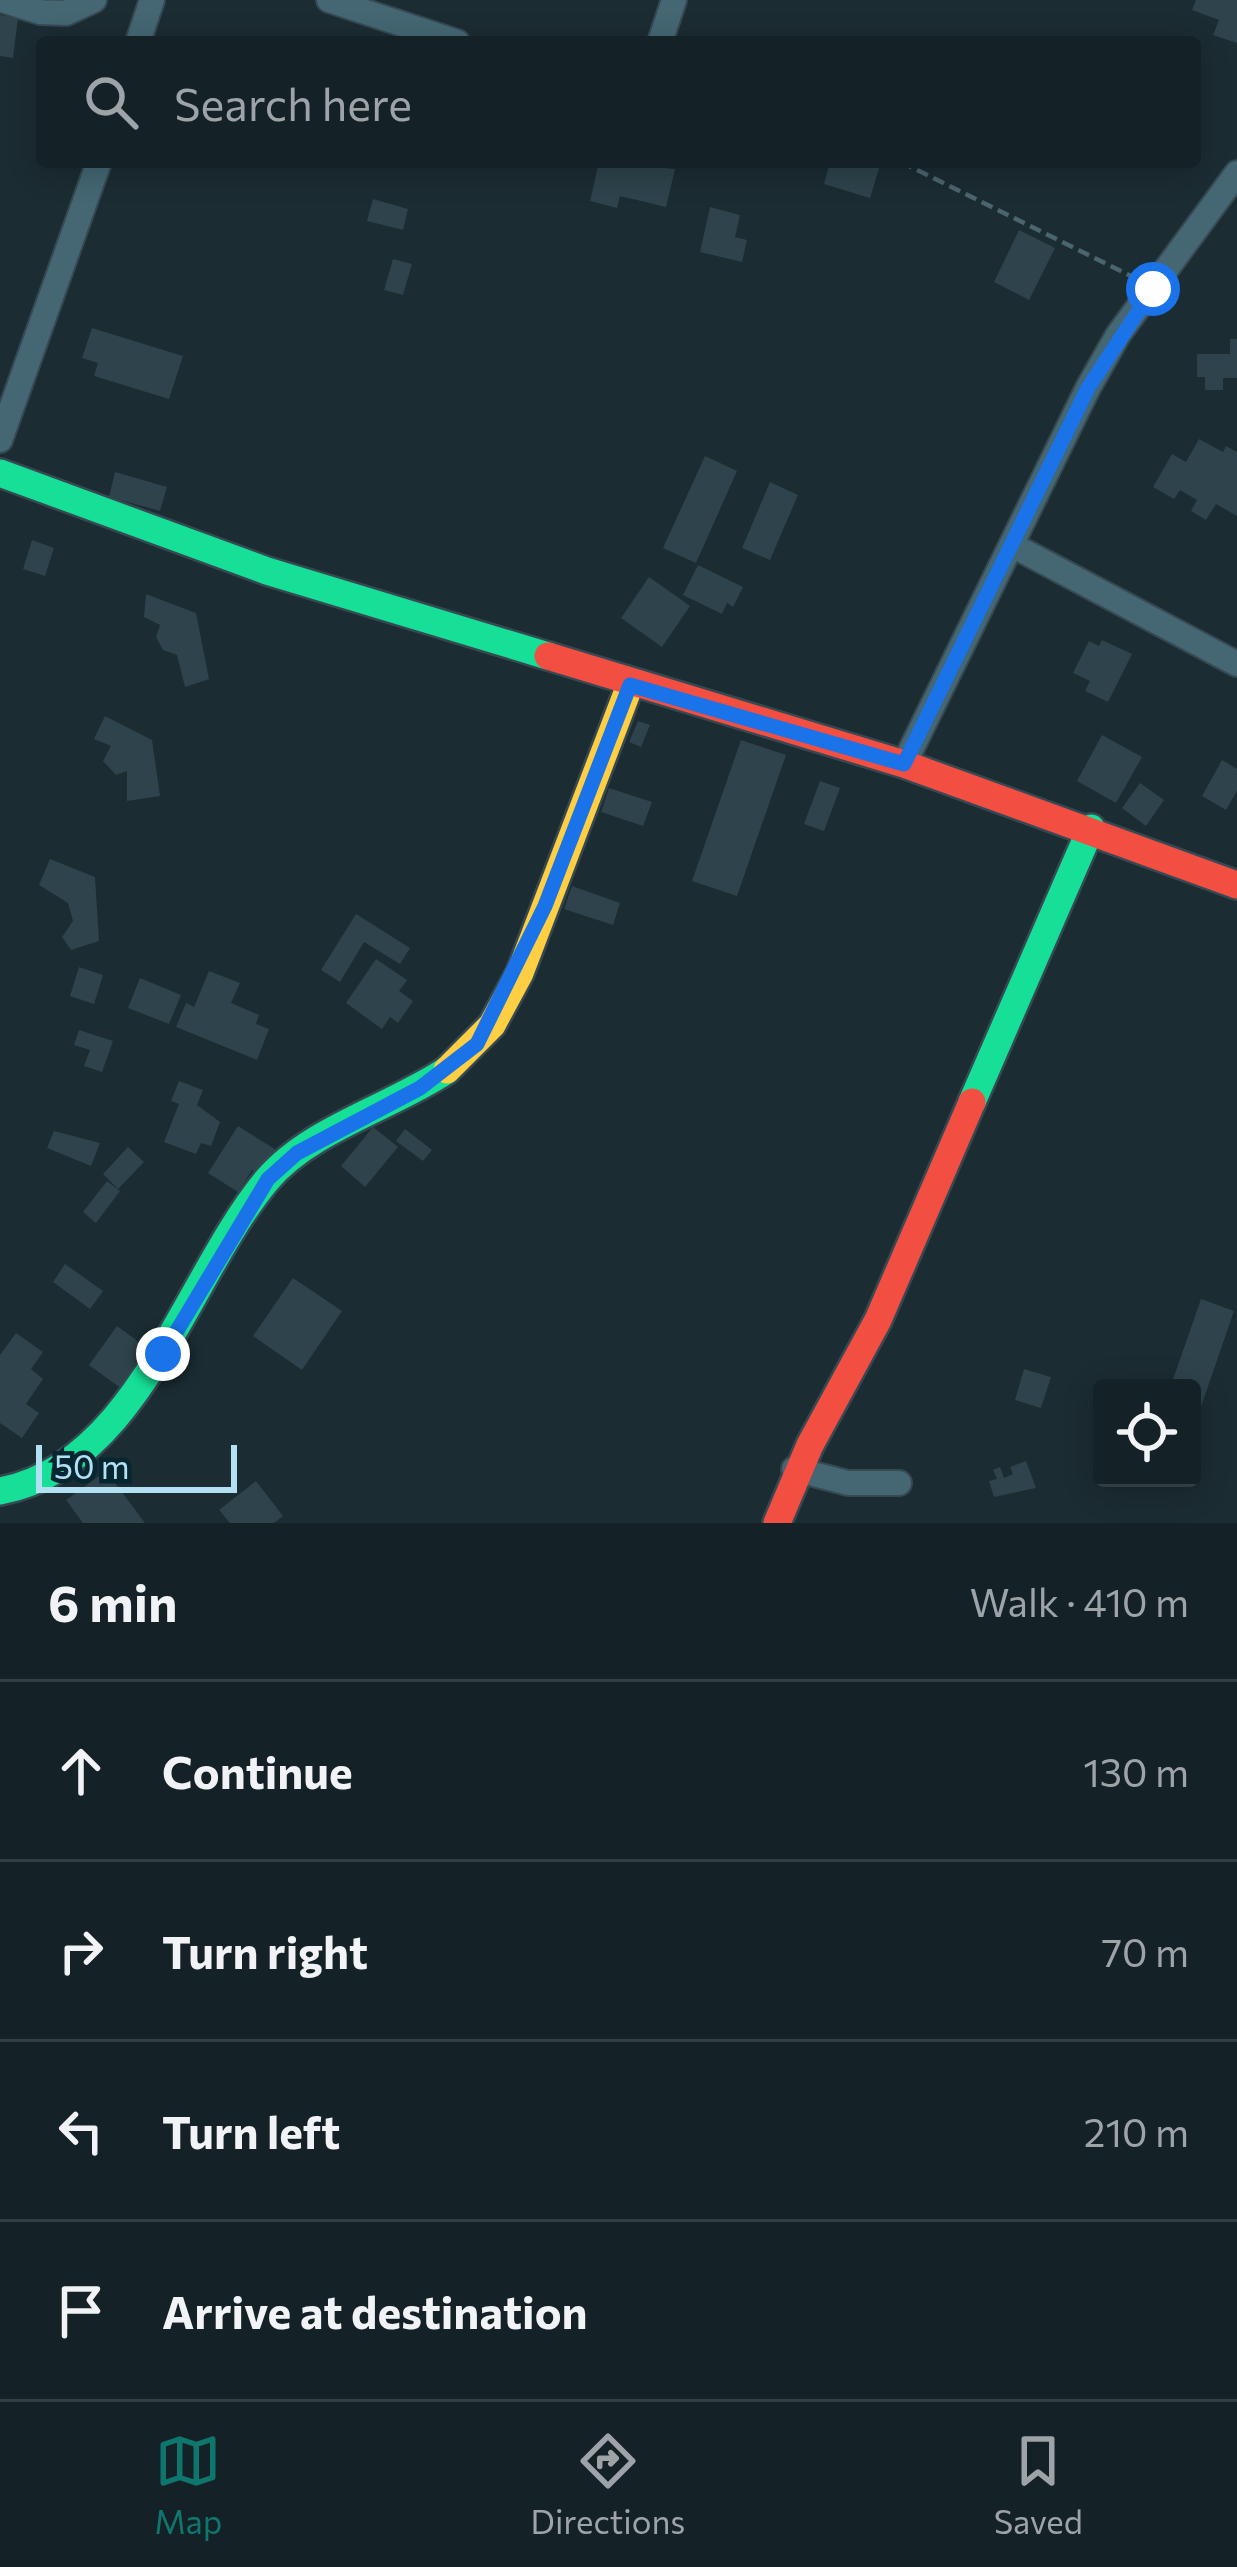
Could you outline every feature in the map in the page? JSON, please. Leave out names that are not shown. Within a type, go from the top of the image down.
[{"type":"street","points":[[2,0],[40,12],[66,13],[94,0]]},
{"type":"street","points":[[140,36],[151,1],[141,0]]},
{"type":"street","points":[[328,0],[439,36]]},
{"type":"street","points":[[662,36],[674,0]]},
{"type":"street","points":[[0,440],[97,168]]},
{"type":"street","points":[[904,764],[1088,388],[1237,172]]},
{"type":"street","points":[[0,473],[267,571],[630,685],[904,764],[1091,828],[1237,885]]},
{"type":"street","points":[[1012,545],[1237,664]]},
{"type":"street","points":[[0,1491],[38,1484],[118,1417],[268,1179],[297,1153],[420,1088],[477,1044],[545,906],[630,685]]},
{"type":"street","points":[[777,1523],[794,1469],[852,1376],[878,1320],[1091,828]]},
{"type":"street","points":[[794,1469],[848,1483],[899,1483]]},
{"type":"path","points":[[913,168],[1153,289]]},
{"type":"building","points":[[1196,0],[1237,0],[1237,43],[1213,35],[1219,20],[1192,10]]},
{"type":"building","points":[[0,15],[18,18],[13,58],[0,56]]},
{"type":"building","points":[[598,168],[675,169],[666,207],[620,196],[617,208],[590,201]]},
{"type":"building","points":[[828,168],[879,168],[870,198],[824,184]]},
{"type":"building","points":[[373,199],[408,209],[403,230],[367,221]]},
{"type":"building","points":[[710,207],[740,215],[735,237],[747,240],[742,262],[700,252]]},
{"type":"building","points":[[1019,230],[1055,248],[1029,300],[994,282]]},
{"type":"building","points":[[393,259],[412,264],[403,295],[384,290]]},
{"type":"building","points":[[92,328],[183,356],[169,399],[94,376],[98,363],[82,358]]},
{"type":"building","points":[[1230,339],[1237,339],[1237,378],[1223,378],[1223,390],[1205,390],[1205,377],[1197,377],[1197,354],[1230,354]]},
{"type":"building","points":[[1199,439],[1223,452],[1226,446],[1237,452],[1237,516],[1216,504],[1206,520],[1191,511],[1197,500],[1180,490],[1174,499],[1153,487],[1172,454],[1186,462]]},
{"type":"building","points":[[705,456],[737,471],[696,563],[663,548]]},
{"type":"building","points":[[115,472],[167,487],[160,511],[109,497]]},
{"type":"building","points":[[770,482],[798,495],[770,560],[742,548]]},
{"type":"building","points":[[32,540],[54,548],[45,576],[23,569]]},
{"type":"building","points":[[698,565],[743,587],[733,607],[727,603],[722,614],[683,595]]},
{"type":"building","points":[[649,577],[690,606],[662,647],[621,618]]},
{"type":"building","points":[[146,594],[196,613],[209,679],[185,687],[177,655],[163,650],[156,637],[160,625],[144,617]]},
{"type":"building","points":[[1102,640],[1132,654],[1108,702],[1085,691],[1090,681],[1073,673],[1089,641],[1099,646]]},
{"type":"building","points":[[105,716],[152,740],[160,796],[127,801],[127,771],[116,775],[103,761],[111,746],[94,739]]},
{"type":"building","points":[[638,721],[650,725],[641,747],[629,742]]},
{"type":"building","points":[[1102,735],[1142,757],[1116,803],[1077,781]]},
{"type":"building","points":[[741,740],[786,755],[737,896],[692,881]]},
{"type":"building","points":[[1222,760],[1237,769],[1237,791],[1226,810],[1202,796]]},
{"type":"building","points":[[820,781],[840,788],[824,831],[804,824]]},
{"type":"building","points":[[1140,783],[1164,800],[1146,826],[1122,808]]},
{"type":"building","points":[[609,788],[652,802],[643,826],[601,812]]},
{"type":"building","points":[[50,859],[95,877],[99,941],[71,950],[62,937],[73,921],[68,903],[39,885]]},
{"type":"building","points":[[572,886],[620,903],[613,925],[564,909]]},
{"type":"building","points":[[356,914],[410,948],[400,964],[364,942],[340,982],[321,970]]},
{"type":"building","points":[[376,959],[407,980],[399,991],[413,1001],[398,1023],[390,1017],[382,1029],[346,1003]]},
{"type":"building","points":[[79,967],[103,975],[94,1004],[70,996]]},
{"type":"building","points":[[209,971],[240,983],[231,1003],[259,1015],[256,1024],[269,1029],[257,1060],[176,1027],[186,1003],[194,1007]]},
{"type":"building","points":[[140,978],[181,995],[169,1024],[128,1008]]},
{"type":"building","points":[[79,1030],[113,1041],[102,1072],[84,1066],[90,1050],[74,1045]]},
{"type":"building","points":[[179,1081],[203,1090],[197,1105],[220,1122],[211,1146],[201,1143],[196,1154],[164,1142],[179,1104],[171,1101]]},
{"type":"building","points":[[238,1126],[278,1151],[262,1177],[252,1170],[238,1192],[208,1173]]},
{"type":"building","points":[[373,1127],[398,1147],[365,1187],[341,1166]]},
{"type":"building","points":[[405,1129],[432,1150],[423,1161],[396,1141]]},
{"type":"building","points":[[54,1131],[100,1143],[91,1166],[47,1148]]},
{"type":"building","points":[[128,1147],[144,1162],[118,1189],[103,1174]]},
{"type":"building","points":[[107,1181],[120,1191],[96,1223],[83,1212]]},
{"type":"building","points":[[65,1264],[103,1291],[90,1309],[53,1282]]},
{"type":"building","points":[[293,1278],[342,1311],[302,1370],[253,1336]]},
{"type":"building","points":[[1201,1299],[1234,1311],[1201,1407],[1201,1379],[1173,1379]]},
{"type":"building","points":[[117,1326],[154,1353],[126,1392],[89,1365]]},
{"type":"building","points":[[16,1333],[43,1352],[31,1369],[43,1379],[26,1404],[39,1413],[22,1438],[0,1423],[0,1355]]},
{"type":"building","points":[[1024,1369],[1051,1377],[1041,1408],[1015,1400]]},
{"type":"building","points":[[1026,1461],[1036,1488],[994,1497],[989,1481],[997,1479],[993,1470],[1000,1467],[1004,1478],[1013,1474],[1010,1467]]},
{"type":"building","points":[[106,1471],[145,1523],[83,1523],[66,1500]]},
{"type":"building","points":[[256,1481],[283,1516],[274,1523],[230,1523],[219,1510]]},
{"type":"traffic: fast","points":[[0,473],[267,571],[548,656]]},
{"type":"traffic: fast","points":[[972,1102],[1091,828]]},
{"type":"traffic: fast","points":[[0,1491],[48,1474],[89,1446],[124,1407],[238,1220],[285,1162],[328,1133],[447,1070]]},
{"type":"traffic: slow","points":[[447,1070],[492,1025],[520,973],[630,685]]},
{"type":"traffic: jam","points":[[548,656],[904,764],[1237,885]]},
{"type":"traffic: jam","points":[[777,1523],[810,1445],[878,1320],[972,1102]]},
{"type":"route","points":[[163,1354],[268,1179],[297,1153],[420,1088],[477,1044],[506,995],[545,906],[630,685],[904,764],[1088,388],[1118,335],[1153,289]]}]
